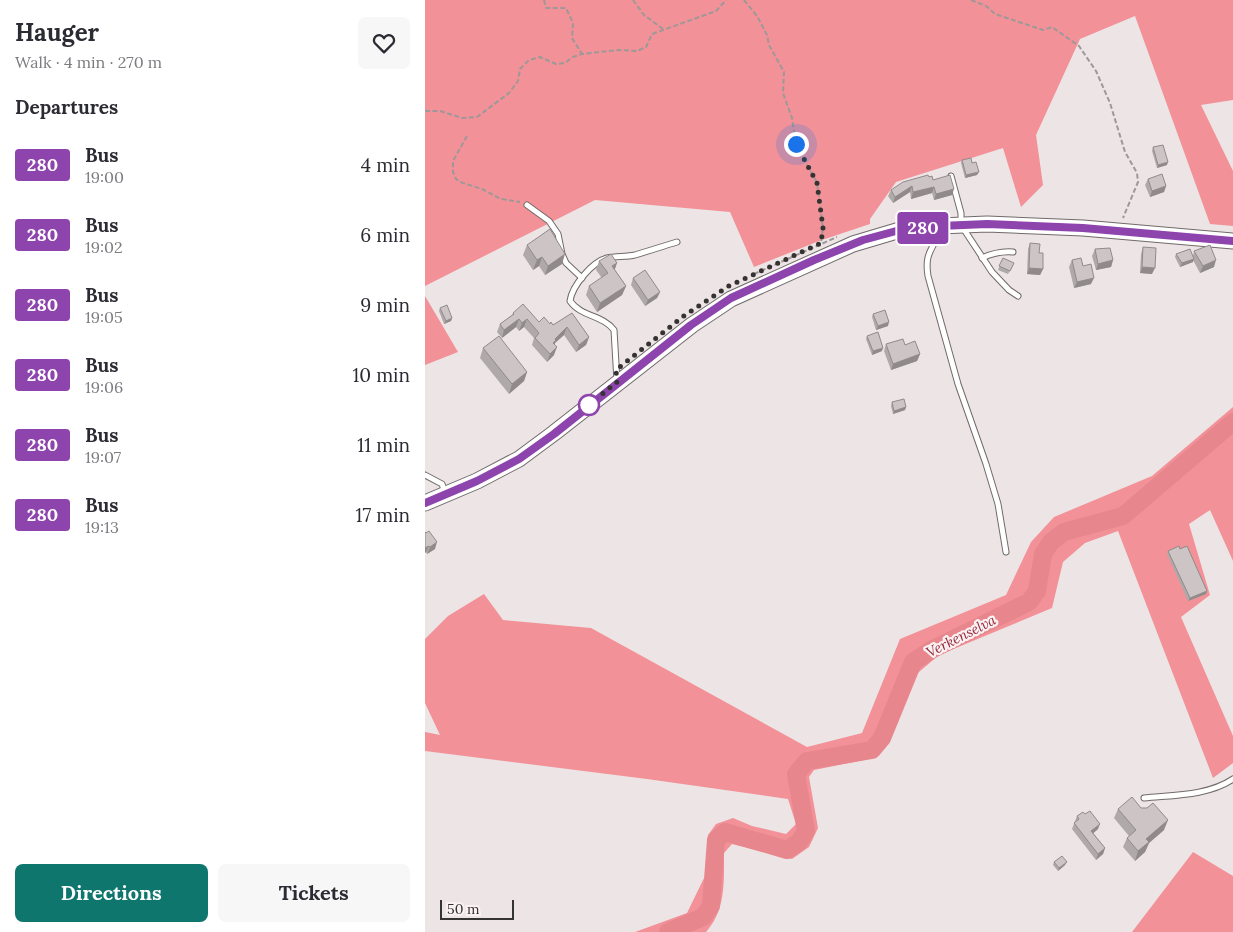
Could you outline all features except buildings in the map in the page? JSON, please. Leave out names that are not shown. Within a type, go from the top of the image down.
[{"type":"main road","points":[[425,503],[498,471],[519,459],[554,434],[691,325],[731,298],[853,244],[900,230],[961,224],[1032,224],[1233,240]]},
{"type":"lane","points":[[951,176],[961,214],[961,224],[982,258],[1001,282],[1018,296]]},
{"type":"lane","points":[[527,205],[549,221],[558,234],[566,263],[581,278]]},
{"type":"lane","points":[[940,226],[941,231],[927,256],[928,276],[958,384],[995,496],[1007,552]]},
{"type":"lane","points":[[617,382],[614,330],[609,324],[586,315],[575,308],[570,301],[571,294],[581,278],[605,258],[633,256],[677,242]]},
{"type":"lane","points":[[982,258],[994,253],[1013,252]]},
{"type":"lane","points":[[425,475],[442,484],[446,495]]},
{"type":"lane","points":[[1143,798],[1216,788],[1233,779]]},
{"type":"path","points":[[544,0],[546,8],[566,8],[573,23],[572,38],[582,54]]},
{"type":"path","points":[[633,0],[645,15],[663,29]]},
{"type":"path","points":[[425,111],[440,111],[462,118],[477,117],[509,93],[518,80],[520,69],[529,60],[540,57],[556,64],[565,63],[573,57],[582,54],[618,50],[637,52],[646,47],[652,34],[692,21],[715,11],[726,0]]},
{"type":"path","points":[[744,0],[757,16],[767,35],[769,45],[785,72],[783,93],[793,118],[796,144],[817,183],[823,228],[821,243]]},
{"type":"path","points":[[971,0],[986,6],[995,14],[1043,30],[1053,27],[1079,46],[1096,71],[1111,103],[1125,152],[1137,174],[1138,182],[1122,220],[1122,231]]},
{"type":"path","points":[[467,136],[453,161],[453,172],[456,179],[501,199],[527,205]]},
{"type":"path","points":[[754,274],[844,234]]},
{"type":"shaded area","points":[[425,0],[1233,0],[1233,100],[1201,105],[1233,171],[1233,226],[1210,224],[1135,16],[1080,39],[1036,135],[1043,185],[1021,207],[1003,148],[896,182],[870,219],[870,224],[819,241],[754,267],[730,212],[595,200],[425,286]]},
{"type":"shaded area","points":[[425,296],[458,352],[425,365]]},
{"type":"shaded area","points":[[1233,407],[1233,561],[1210,510],[1189,524],[1210,595],[1181,617],[1233,736],[1233,763],[1213,778],[1118,531],[1085,543],[1063,562],[1052,608],[939,655],[913,677],[886,744],[874,758],[814,770],[809,777],[818,828],[809,847],[792,859],[732,844],[724,853],[723,895],[713,923],[706,932],[635,932],[687,913],[706,874],[708,835],[716,824],[733,818],[752,826],[786,834],[796,824],[788,799],[425,751],[425,732],[440,735],[425,703],[425,639],[448,616],[484,594],[503,620],[591,628],[807,747],[862,733],[900,639],[1006,595],[1031,542],[1054,517],[1152,476]]},
{"type":"shaded area","points":[[1193,852],[1233,876],[1233,932],[1132,932]]},
{"type":"waterway","name":"Verkenselva","points":[[668,932],[703,917],[711,906],[716,840],[725,832],[787,850],[799,842],[806,831],[796,774],[807,761],[872,750],[882,738],[913,662],[931,650],[1029,602],[1037,591],[1043,554],[1051,542],[1064,532],[1123,516],[1233,422]]},
{"type":"bus line","name":"280","points":[[425,503],[477,481],[519,459],[554,434],[691,325],[731,298],[863,240],[900,230],[961,224],[1032,224],[1233,241]]},
{"type":"route","points":[[589,405],[617,382],[616,370],[685,315],[729,286],[821,243],[823,228],[817,183],[796,144]]}]
